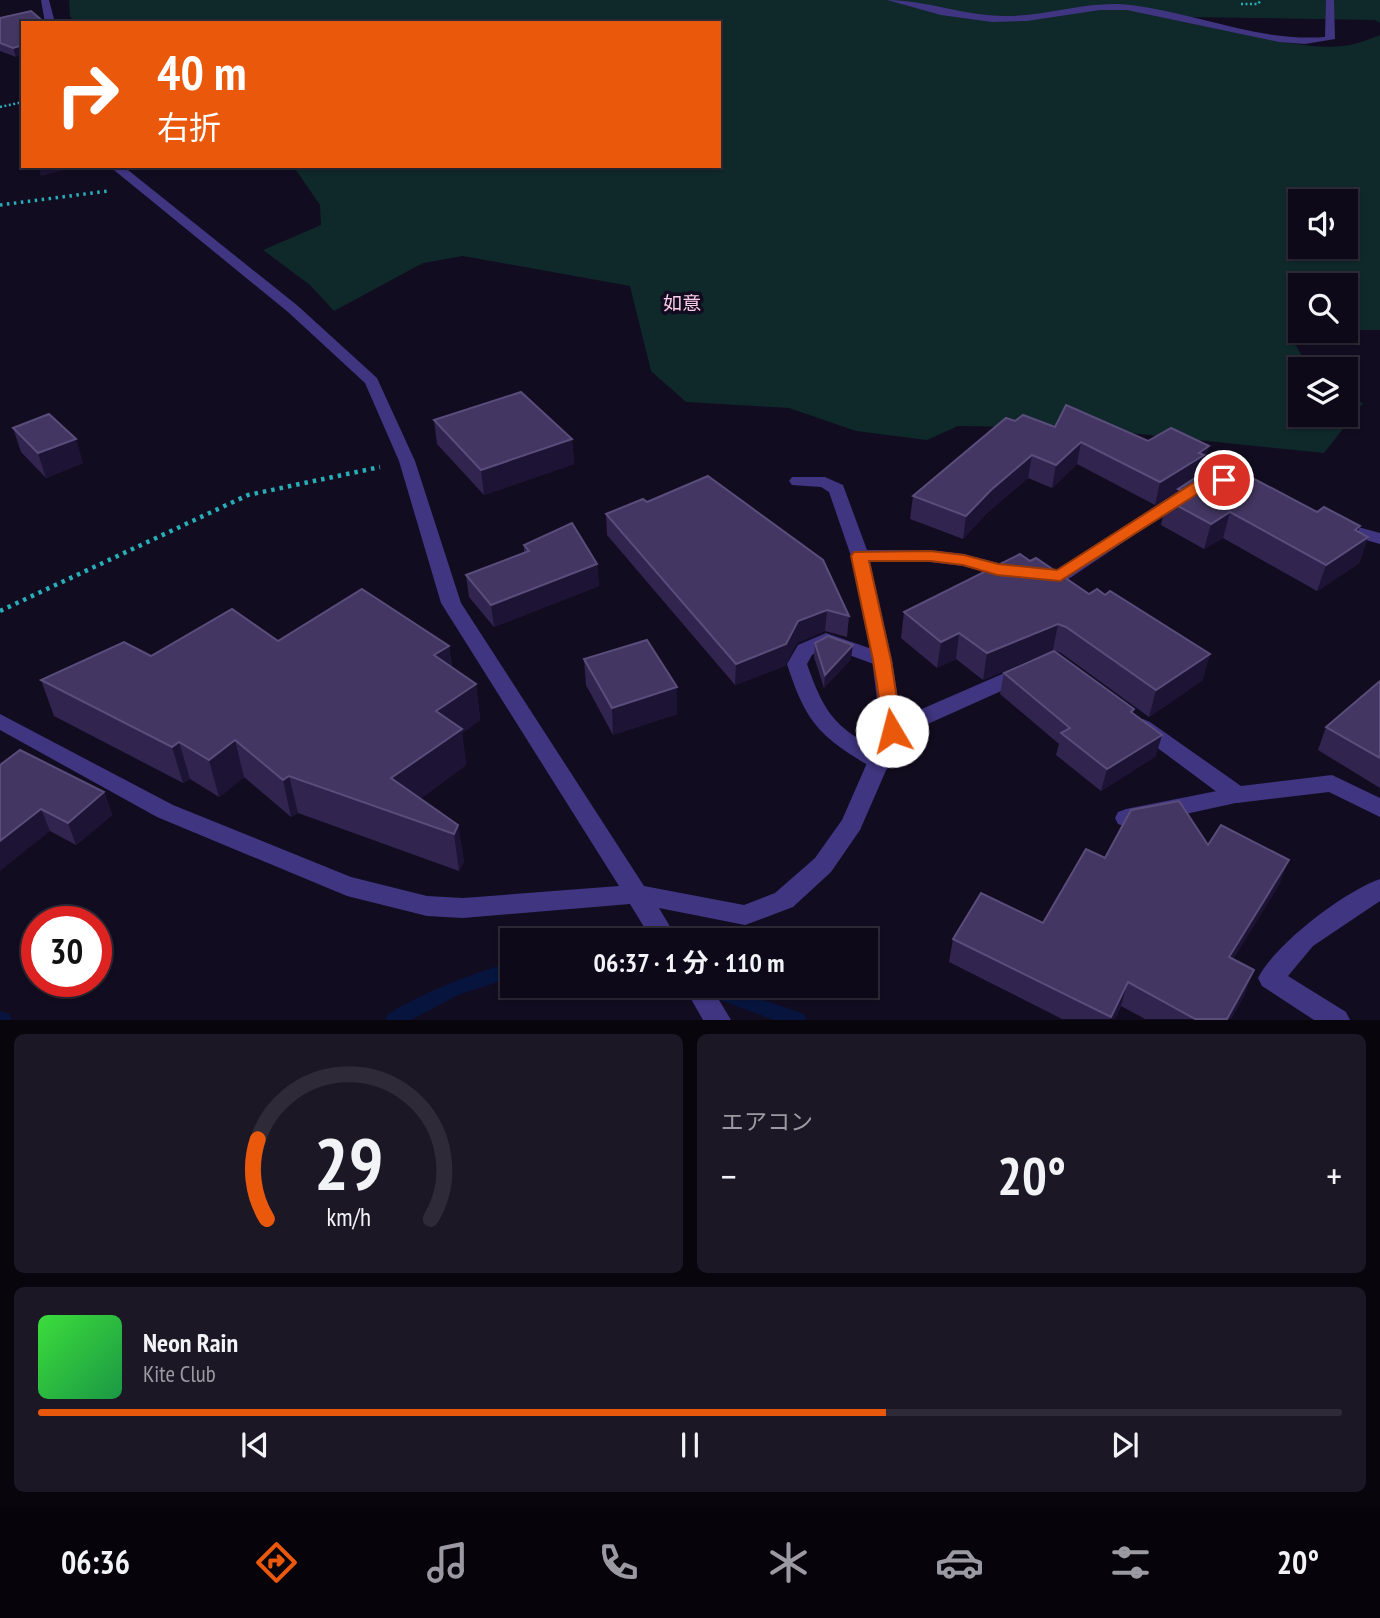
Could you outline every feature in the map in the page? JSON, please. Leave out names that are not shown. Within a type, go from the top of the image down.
[{"type":"street","points":[[45,0],[50,21]]},
{"type":"street","points":[[891,0],[941,12],[990,19],[1027,18],[1079,7],[1129,7],[1296,41],[1331,38],[1330,0]]},
{"type":"street","points":[[117,168],[293,309],[372,381],[407,461],[451,603],[658,928]]},
{"type":"street","points":[[0,721],[165,811],[347,886],[427,906],[463,908],[637,894],[744,915],[784,900],[823,865],[852,824],[881,762],[892,731],[882,660],[860,556],[837,489],[825,482],[798,481]]},
{"type":"street","points":[[860,556],[930,556],[964,560],[997,569],[1060,576],[1195,489]]},
{"type":"street","points":[[1315,519],[1380,539]]},
{"type":"street","points":[[881,762],[834,736],[809,705],[797,664],[805,650],[826,640],[882,660]]},
{"type":"street","points":[[892,731],[1039,666]]},
{"type":"street","points":[[1128,716],[1237,795]]},
{"type":"street","points":[[1126,818],[1237,795],[1332,783],[1380,808]]},
{"type":"street","points":[[1337,1020],[1271,978],[1304,939],[1380,889]]},
{"type":"street","points":[[704,998],[718,1020]]},
{"type":"path","points":[[1230,2],[1258,5],[1261,0]]},
{"type":"path","points":[[0,107],[21,102]]},
{"type":"path","points":[[0,205],[97,193],[136,183]]},
{"type":"path","points":[[0,611],[248,495],[407,461]]},
{"type":"green space","points":[[69,0],[1380,0],[1380,23],[1375,20],[1186,17],[1247,34],[1315,46],[1354,44],[1380,35],[1380,330],[1358,330],[1358,273],[1288,273],[1288,343],[1295,343],[1302,357],[1288,357],[1288,427],[1344,427],[1324,453],[1082,428],[958,426],[927,440],[856,431],[789,408],[686,402],[651,371],[630,286],[463,256],[423,263],[334,311],[310,285],[263,250],[321,225],[320,205],[296,170],[291,168],[721,168],[721,21],[74,21],[70,16]]},
{"type":"building","points":[[31,11],[43,21],[21,21],[21,46],[13,48],[0,43],[0,18]]},
{"type":"building","points":[[521,392],[572,439],[481,470],[434,420]]},
{"type":"building","points":[[1066,405],[1148,441],[1171,428],[1209,446],[1199,453],[1204,455],[1160,482],[1081,442],[1056,465],[1032,455],[991,490],[966,516],[913,496],[1006,418],[1015,421],[1023,415],[1055,427]]},
{"type":"building","points":[[49,414],[76,439],[38,453],[13,428]]},
{"type":"building","points":[[1224,463],[1317,512],[1324,507],[1360,526],[1355,530],[1368,537],[1326,565],[1230,512],[1211,524],[1167,500],[1183,491],[1178,489],[1217,464]]},
{"type":"building","points":[[708,476],[823,560],[849,616],[827,610],[798,621],[786,644],[736,664],[606,514],[643,499],[647,502]]},
{"type":"building","points":[[572,523],[597,564],[491,605],[466,575],[529,551],[524,545]]},
{"type":"building","points":[[1020,554],[1030,561],[1036,558],[1089,594],[1097,589],[1105,595],[1110,591],[1210,654],[1156,690],[1058,624],[987,653],[959,633],[941,642],[904,612]]},
{"type":"building","points":[[362,589],[449,646],[434,655],[476,684],[436,711],[462,729],[391,778],[458,825],[454,834],[289,776],[283,780],[235,740],[209,760],[179,742],[172,747],[41,680],[124,642],[151,656],[232,609],[278,641]]},
{"type":"building","points":[[828,636],[853,645],[825,675],[815,643]]},
{"type":"building","points":[[647,640],[677,687],[612,708],[584,659]]},
{"type":"building","points":[[1054,651],[1134,709],[1131,712],[1162,735],[1107,769],[1061,733],[1070,728],[1004,673]]},
{"type":"building","points":[[1380,681],[1380,758],[1326,727]]},
{"type":"building","points":[[20,750],[104,792],[68,823],[41,809],[0,841],[0,765]]},
{"type":"building","points":[[1179,801],[1208,845],[1221,825],[1289,860],[1229,957],[1254,970],[1227,1019],[1195,1019],[1128,982],[1111,1017],[953,939],[981,893],[1043,923],[1086,849],[1105,858],[1131,810]]},
{"type":"waterway","points":[[394,1020],[452,990],[500,973]]},
{"type":"waterway","points":[[735,998],[798,1020]]},
{"type":"district","name":"如意","points":[[682,303]]},
{"type":"route","points":[[892,731],[882,660],[860,556],[930,556],[964,560],[997,569],[1060,576],[1206,481],[1224,480]]}]
